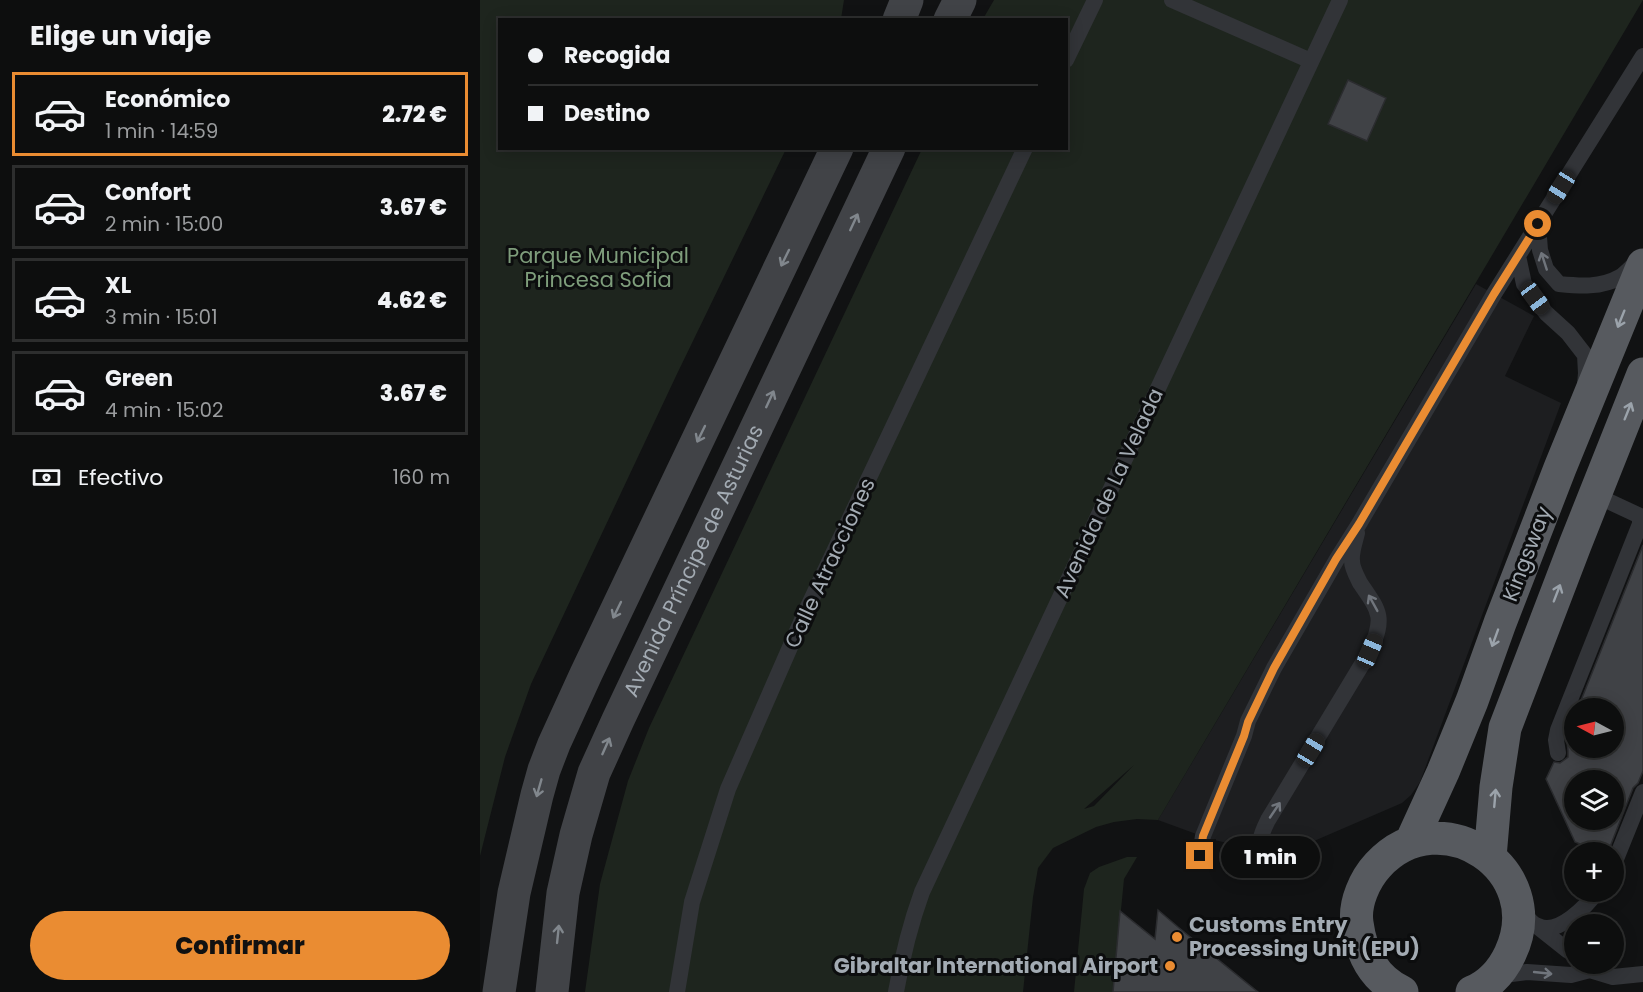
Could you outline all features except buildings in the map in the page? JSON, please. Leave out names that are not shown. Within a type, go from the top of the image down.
[{"type":"highway","name":"Kingsway","points":[[1411,842],[1472,701],[1583,411],[1643,266]]},
{"type":"highway","name":"Kingsway","points":[[1490,857],[1496,787],[1505,728],[1643,375]]},
{"type":"highway","points":[[1389,987],[1369,962],[1360,943],[1356,919],[1360,895],[1370,873],[1387,855],[1411,842],[1439,837],[1466,842],[1490,857],[1503,871],[1528,916],[1518,925],[1515,944],[1506,961],[1483,984]]},
{"type":"main road","points":[[899,18],[907,0]]},
{"type":"main road","points":[[951,18],[960,0]]},
{"type":"main road","points":[[499,992],[514,893],[537,795],[554,744],[836,150]]},
{"type":"main road","name":"Avenida Príncipe de Asturias","points":[[552,992],[563,893],[576,835],[594,773],[622,709],[888,150]]},
{"type":"lane","points":[[1068,56],[1095,0]]},
{"type":"lane","points":[[1172,0],[1311,61]]},
{"type":"lane","name":"Avenida de La Velada","points":[[896,992],[911,921],[922,892],[1340,0]]},
{"type":"lane","points":[[1200,856],[1203,836],[1248,722],[1274,668],[1336,559],[1518,256],[1643,56]]},
{"type":"lane","name":"Calle Atracciones","points":[[677,992],[692,902],[728,789],[806,613],[1024,150]]},
{"type":"lane","points":[[1538,224],[1540,250],[1546,269],[1559,284],[1583,286],[1602,284],[1620,277],[1643,256]]},
{"type":"lane","points":[[1518,256],[1524,284],[1545,313],[1568,333],[1585,355],[1583,411]]},
{"type":"lane","points":[[1558,753],[1556,740],[1558,730],[1577,693],[1596,635],[1610,610],[1628,565],[1642,514],[1595,495]]},
{"type":"lane","points":[[1263,864],[1259,844],[1261,834],[1370,651],[1378,633],[1379,616],[1374,602],[1358,579],[1352,562],[1359,524]]},
{"type":"lane","points":[[1595,657],[1593,650],[1596,635]]},
{"type":"lane","points":[[1623,842],[1638,794]]},
{"type":"lane","points":[[1528,916],[1551,928],[1571,919],[1587,902]]},
{"type":"lane","points":[[1528,916],[1564,947]]},
{"type":"lane","points":[[1483,984],[1527,972],[1572,974]]},
{"type":"lane","points":[[1607,974],[1614,977],[1643,974]]},
{"type":"shaded area","points":[[1476,284],[1534,316],[1505,376],[1561,403],[1420,782],[1402,803],[1314,841],[1236,845],[1210,839],[1158,820]]},
{"type":"green space","name":"Parque Municipal Princesa Sofia","points":[[480,0],[844,0],[841,18],[498,18],[498,150],[786,150],[531,684],[505,757],[480,856]]},
{"type":"green space","points":[[994,0],[1643,0],[1158,820],[1137,819],[1096,827],[1053,848],[1038,868],[1023,992],[585,992],[600,884],[628,781],[649,728],[922,150],[1068,150],[1068,18],[984,18]],"holes":[[[1134,765],[1094,806],[1084,809]]]},
{"type":"green space","points":[[1127,857],[1137,857],[1124,879],[1113,992],[1074,992],[1084,889],[1090,873],[1099,867]]},
{"type":"place","name":"Customs Entry Processing Unit (EPU)","points":[[1177,937]]},
{"type":"place","name":"Gibraltar International Airport","points":[[1170,966]]},
{"type":"route","points":[[1200,856],[1203,836],[1211,813],[1230,773],[1248,722],[1274,668],[1336,559],[1538,224]]}]
